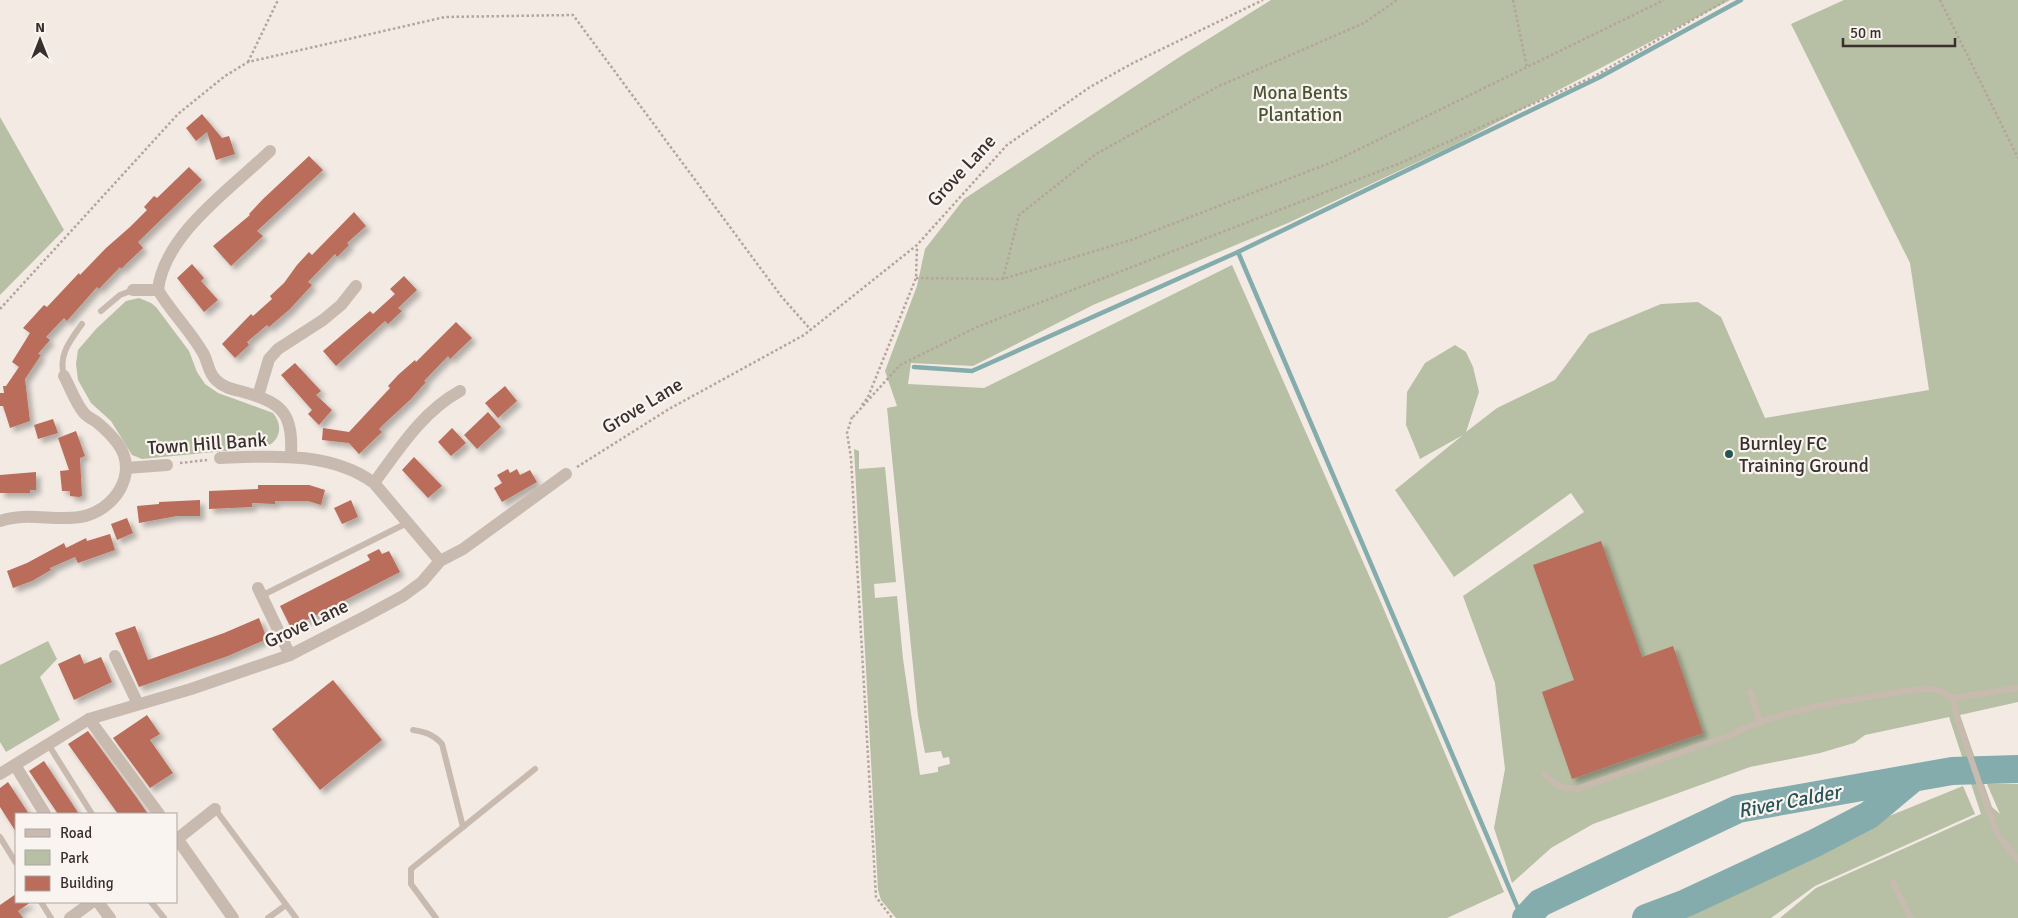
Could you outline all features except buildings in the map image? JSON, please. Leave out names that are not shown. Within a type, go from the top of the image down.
[{"type":"street","points":[[133,290],[158,290],[166,260],[178,241],[192,224],[270,151]]},
{"type":"street","points":[[258,396],[269,359],[278,349],[323,320],[341,305],[356,286]]},
{"type":"street","name":"Town Hill Bank","points":[[158,290],[204,354],[211,374],[216,381],[225,387],[258,396],[278,406],[287,416],[291,430],[291,458]]},
{"type":"street","points":[[0,521],[23,517],[79,517],[88,515],[107,506],[123,485],[126,468],[122,451],[99,424],[84,413],[64,376]]},
{"type":"street","points":[[374,483],[419,423],[432,409],[460,391]]},
{"type":"street","name":"Town Hill Bank","points":[[220,458],[318,460],[364,476],[374,483],[440,561]]},
{"type":"street","name":"Town Hill Bank","points":[[126,468],[166,465]]},
{"type":"street","name":"Grove Lane","points":[[0,774],[89,719],[290,655],[403,596],[422,582],[440,561],[463,549],[566,474]]},
{"type":"street","points":[[260,592],[290,655]]},
{"type":"street","points":[[115,656],[138,704]]},
{"type":"street","points":[[89,719],[158,813]]},
{"type":"street","points":[[15,765],[44,813]]},
{"type":"street","points":[[178,838],[215,810]]},
{"type":"street","points":[[178,840],[233,918]]},
{"type":"street","points":[[70,918],[91,903]]},
{"type":"street","points":[[99,903],[110,918]]},
{"type":"lane","points":[[101,311],[120,294],[133,290]]},
{"type":"lane","points":[[64,376],[61,365],[66,347],[82,324]]},
{"type":"lane","points":[[260,592],[407,523]]},
{"type":"lane","points":[[1545,775],[1560,786],[1577,789],[1728,736],[1786,713],[1849,700],[1918,690],[1940,691],[1953,698],[2018,688]]},
{"type":"lane","points":[[1750,692],[1760,722]]},
{"type":"lane","points":[[1953,698],[1957,718],[1996,832],[2018,860]]},
{"type":"lane","points":[[413,730],[427,732],[436,737],[442,744],[463,827]]},
{"type":"lane","points":[[48,744],[91,813]]},
{"type":"lane","points":[[436,918],[411,884],[411,869],[535,769]]},
{"type":"lane","points":[[215,810],[296,918]]},
{"type":"lane","points":[[0,837],[15,861]]},
{"type":"lane","points":[[1893,884],[1911,918]]},
{"type":"lane","points":[[42,903],[51,918]]},
{"type":"lane","points":[[153,903],[164,918]]},
{"type":"lane","points":[[268,918],[286,905]]},
{"type":"path","points":[[248,62],[278,0]]},
{"type":"path","name":"Grove Lane","points":[[566,474],[668,409],[811,330],[917,246],[1007,146],[1098,82],[1263,0]]},
{"type":"path","points":[[1003,279],[1019,215],[1096,154],[1217,87],[1364,23],[1397,0]]},
{"type":"path","points":[[1513,0],[1527,68]]},
{"type":"path","points":[[916,278],[1003,279],[1131,240],[1336,161],[1664,0]]},
{"type":"path","points":[[853,417],[900,365],[977,327],[1398,164],[1593,77],[1726,0]]},
{"type":"path","points":[[1940,0],[2018,158]]},
{"type":"path","points":[[0,309],[178,114],[225,76],[248,62],[445,17],[573,15],[776,288],[811,330]]},
{"type":"path","points":[[892,918],[876,897],[851,468],[847,433],[853,417],[868,397],[916,278],[917,246]]},
{"type":"path","name":"Town Hill Bank","points":[[166,465],[220,458]]},
{"type":"green space","name":"Mona Bents Plantation","points":[[1271,0],[1730,0],[1456,144],[1288,223],[1093,305],[973,366],[911,363],[908,384],[984,388],[1232,265],[1379,598],[1504,892],[1447,918],[896,918],[881,900],[878,890],[854,449],[859,451],[859,469],[885,467],[896,582],[874,584],[875,598],[897,596],[903,659],[920,775],[938,772],[938,767],[950,764],[949,757],[943,758],[941,751],[925,753],[918,716],[887,408],[897,406],[885,371],[917,286],[925,249],[964,199],[1181,56]]},
{"type":"green space","name":"Burnley FC Training Ground","points":[[1844,0],[2018,0],[2018,702],[1960,715],[1992,807],[2000,814],[1987,784],[2018,784],[2018,918],[1780,918],[1816,888],[1981,814],[1949,717],[1865,735],[1854,743],[1820,753],[1750,767],[1593,824],[1551,848],[1512,883],[1494,828],[1505,769],[1495,683],[1463,596],[1584,512],[1571,493],[1454,577],[1395,490],[1463,435],[1420,459],[1406,425],[1407,392],[1425,363],[1455,345],[1466,352],[1473,367],[1479,392],[1466,432],[1497,408],[1555,380],[1589,334],[1661,304],[1698,302],[1721,317],[1765,418],[1929,390],[1910,263],[1791,24]]},
{"type":"green space","points":[[0,117],[64,230],[0,295]]},
{"type":"green space","points":[[139,298],[156,307],[189,351],[197,372],[205,384],[218,393],[273,413],[278,422],[279,432],[271,444],[266,447],[142,459],[132,455],[111,421],[91,403],[78,380],[76,364],[78,350],[96,329],[126,301]]},
{"type":"green space","points":[[48,641],[57,659],[40,677],[60,720],[6,752],[0,742],[0,665]]},
{"type":"green space","points":[[1963,786],[1975,814],[1815,886],[1771,918],[1676,918],[1823,843]]},
{"type":"waterway","points":[[1522,918],[1238,252],[1600,77],[1741,0]]},
{"type":"waterway","points":[[914,367],[972,371],[1238,252]]},
{"type":"waterway","name":"River Calder","points":[[1526,918],[1540,903],[1738,809],[1952,771],[2018,769]]},
{"type":"waterway","points":[[1646,918],[1686,903],[1815,843],[1869,815],[1912,779]]},
{"type":"place","name":"Burnley FC Training Ground","points":[[1729,454]]}]
